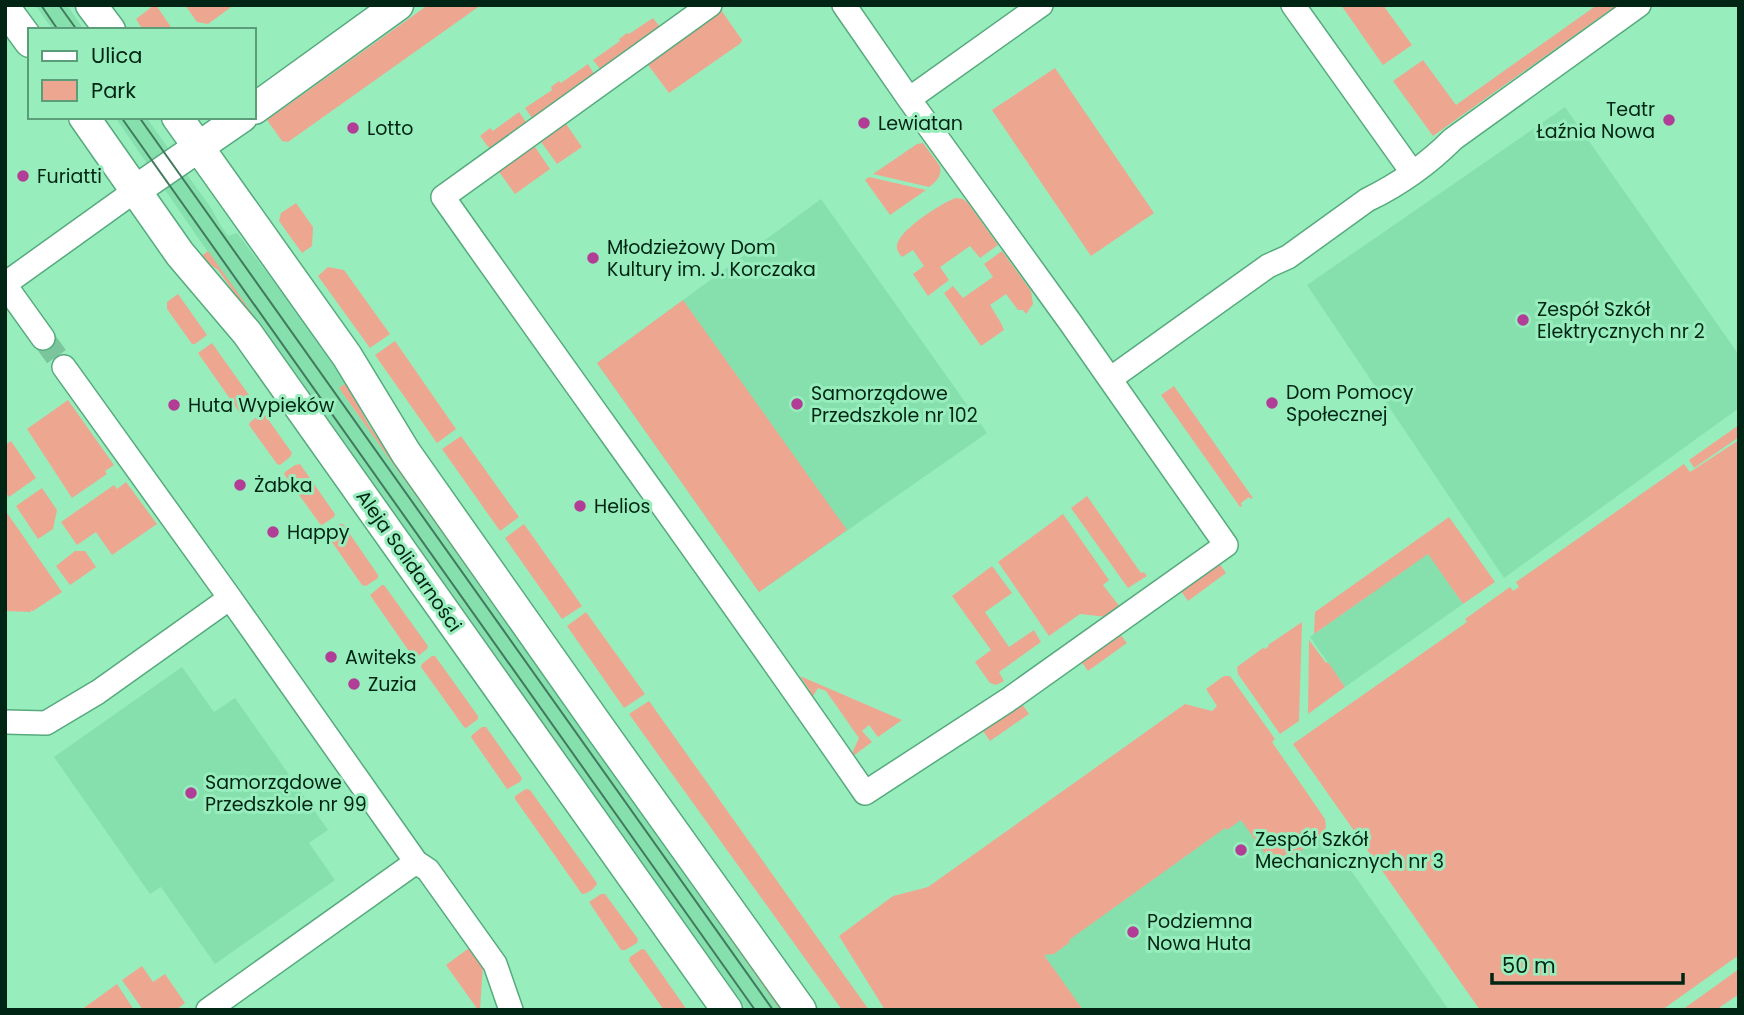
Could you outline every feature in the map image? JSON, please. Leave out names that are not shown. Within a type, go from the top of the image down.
[{"type":"street","points":[[91,5],[108,28]]},
{"type":"street","points":[[256,108],[398,5]]},
{"type":"street","points":[[710,5],[443,197],[865,793],[1019,692],[1226,545],[844,5]]},
{"type":"street","points":[[909,99],[1041,5]]},
{"type":"street","points":[[1293,5],[1412,172]]},
{"type":"street","points":[[1110,379],[1268,266],[1288,257],[1367,200],[1439,153],[1464,131],[1639,5]]},
{"type":"street","points":[[5,8],[28,39]]},
{"type":"street","name":"Aleja Solidarności","points":[[85,119],[180,254],[247,333],[727,1010]]},
{"type":"street","points":[[178,119],[346,356],[405,453],[801,1010]]},
{"type":"street","points":[[43,338],[5,284],[239,119]]},
{"type":"street","points":[[64,367],[416,862],[428,870],[495,964],[511,1010]]},
{"type":"street","points":[[5,722],[46,723],[98,692],[230,598]]},
{"type":"street","points":[[208,1010],[416,862]]},
{"type":"shaded area","points":[[35,5],[67,5],[83,28],[52,28]]},
{"type":"shaded area","name":"Zespół Szkół Elektrycznych nr 2","points":[[1565,107],[1739,355],[1739,408],[1504,578],[1307,285]]},
{"type":"shaded area","points":[[116,119],[147,119],[228,236],[237,233],[337,365],[346,383],[339,388],[780,1010],[747,1010]]},
{"type":"shaded area","name":"Samorządowe Przedszkole nr 102","points":[[821,199],[987,433],[759,592],[597,363]]},
{"type":"shaded area","points":[[1428,553],[1463,604],[1345,687],[1310,637]]},
{"type":"shaded area","name":"Samorządowe Przedszkole nr 99","points":[[182,667],[214,712],[235,698],[328,830],[309,843],[335,880],[215,964],[161,887],[150,894],[54,757]]},
{"type":"shaded area","name":"Zespół Szkół Mechanicznych nr 3","points":[[1270,755],[1449,1010],[1007,1010],[1018,946]]},
{"type":"green space","points":[[156,5],[172,28],[142,28],[136,19]]},
{"type":"green space","points":[[185,5],[234,5],[208,24],[197,22]]},
{"type":"green space","points":[[428,5],[481,5],[288,142],[282,141],[267,120]]},
{"type":"green space","points":[[1341,5],[1383,5],[1412,45],[1383,65]]},
{"type":"green space","points":[[1597,5],[1617,5],[1433,136],[1393,81],[1423,60],[1456,105]]},
{"type":"green space","points":[[721,10],[742,40],[741,43],[669,93],[646,62]]},
{"type":"green space","points":[[653,18],[660,27],[600,69],[593,60],[627,33]]},
{"type":"green space","points":[[588,64],[594,74],[532,118],[525,108],[552,90],[551,87],[559,81],[561,83]]},
{"type":"green space","points":[[1055,68],[1154,213],[1091,256],[992,110]]},
{"type":"green space","points":[[519,112],[526,122],[489,148],[480,136],[490,128],[493,131]]},
{"type":"green space","points":[[564,121],[582,147],[557,164],[539,139]]},
{"type":"green space","points":[[923,143],[940,166],[938,178],[929,187],[873,174],[917,144]]},
{"type":"green space","points":[[533,144],[550,169],[515,194],[497,169]]},
{"type":"green space","points":[[869,177],[926,190],[890,215],[865,180]]},
{"type":"green space","points":[[956,198],[968,203],[998,245],[980,258],[970,246],[940,267],[949,280],[928,296],[913,274],[924,266],[913,250],[902,257],[897,250],[897,244],[901,236],[915,223]]},
{"type":"green space","points":[[296,203],[313,227],[312,246],[302,253],[279,221],[281,213]]},
{"type":"green space","points":[[208,251],[560,746],[557,748],[218,270],[200,257]]},
{"type":"green space","points":[[1002,251],[1031,291],[1033,304],[1026,314],[1023,310],[1018,310],[1006,294],[990,305],[1004,330],[981,346],[944,293],[953,286],[963,298],[993,277],[984,264]]},
{"type":"green space","points":[[328,267],[344,270],[390,334],[370,348],[318,276]]},
{"type":"green space","points":[[178,294],[207,335],[195,344],[192,344],[167,309],[167,302]]},
{"type":"green space","points":[[683,300],[847,530],[759,592],[597,363]]},
{"type":"green space","points":[[395,341],[456,429],[437,443],[375,355]]},
{"type":"green space","points":[[212,343],[256,405],[242,416],[198,353]]},
{"type":"green space","points":[[346,383],[370,427],[584,728],[582,730],[339,388]]},
{"type":"green space","points":[[1174,386],[1253,498],[1249,497],[1241,503],[1242,506],[1240,507],[1161,395]]},
{"type":"green space","points":[[68,400],[114,465],[105,471],[107,474],[72,498],[27,429]]},
{"type":"green space","points":[[261,414],[265,415],[292,453],[280,465],[249,425]]},
{"type":"green space","points":[[1739,425],[1739,437],[1694,468],[1689,460]]},
{"type":"green space","points":[[461,436],[519,517],[500,531],[442,449]]},
{"type":"green space","points":[[1739,440],[1739,955],[1662,1010],[1480,1010],[1293,744],[1467,622],[1465,619],[1510,587],[1513,591],[1519,587],[1516,582],[1684,464],[1690,472]]},
{"type":"green space","points":[[11,441],[36,478],[9,497],[5,492],[5,445]]},
{"type":"green space","points":[[300,464],[335,514],[322,525],[284,474]]},
{"type":"green space","points":[[126,482],[157,524],[112,555],[96,532],[77,545],[61,522],[114,485],[117,489]]},
{"type":"green space","points":[[42,488],[57,510],[53,529],[38,539],[16,506]]},
{"type":"green space","points":[[1087,496],[1141,573],[1144,572],[1147,576],[1128,588],[1071,508]]},
{"type":"green space","points":[[5,510],[62,592],[31,612],[5,611]]},
{"type":"green space","points":[[1063,514],[1109,580],[1103,585],[1120,607],[1107,617],[1080,614],[1049,636],[998,562]]},
{"type":"green space","points":[[1449,517],[1495,582],[1463,604],[1428,554],[1314,634],[1315,612]]},
{"type":"green space","points":[[343,524],[378,575],[378,578],[366,586],[362,585],[327,535]]},
{"type":"green space","points":[[524,524],[582,606],[562,619],[505,538]]},
{"type":"green space","points":[[75,551],[85,551],[96,567],[70,585],[56,566]]},
{"type":"green space","points":[[1219,563],[1226,573],[1188,601],[1181,591]]},
{"type":"green space","points":[[992,566],[1012,593],[985,612],[1009,647],[1034,630],[1041,642],[999,672],[1004,681],[996,685],[990,683],[975,662],[991,650],[952,596]]},
{"type":"green space","points":[[382,585],[428,646],[417,657],[413,657],[370,595]]},
{"type":"green space","points":[[586,612],[645,694],[624,708],[567,626]]},
{"type":"green space","points":[[1302,622],[1299,721],[1280,734],[1238,674],[1237,667]]},
{"type":"green space","points":[[1120,634],[1127,643],[1088,671],[1081,661]]},
{"type":"green space","points":[[1309,640],[1345,687],[1308,714]]},
{"type":"green space","points":[[435,656],[478,716],[478,719],[466,728],[421,667]]},
{"type":"green space","points":[[800,676],[902,720],[878,737],[869,725],[862,731],[872,742],[853,756],[859,738],[826,691],[818,688],[813,696],[809,696],[810,691]]},
{"type":"green space","points":[[1224,676],[1230,676],[1275,739],[1272,742],[1325,819],[1323,835],[1276,869],[1241,820],[1227,830],[1225,828],[1069,940],[1070,942],[1054,954],[1044,955],[1083,1010],[885,1010],[839,936],[893,896],[928,887],[1185,704],[1212,711],[1217,706],[1206,689]]},
{"type":"green space","points":[[649,701],[869,1010],[842,1010],[629,714]]},
{"type":"green space","points":[[1022,704],[1029,714],[990,741],[983,731]]},
{"type":"green space","points":[[482,727],[486,727],[522,778],[507,789],[471,737]]},
{"type":"green space","points":[[595,744],[785,1010],[780,1010],[593,745]]},
{"type":"green space","points":[[526,789],[530,790],[597,883],[589,892],[582,894],[515,799],[515,796]]},
{"type":"green space","points":[[605,894],[638,939],[637,943],[625,950],[621,950],[589,902]]},
{"type":"green space","points":[[473,945],[483,965],[480,1010],[446,965]]},
{"type":"green space","points":[[642,949],[687,1010],[664,1010],[629,961],[630,957]]},
{"type":"green space","points":[[142,966],[153,982],[165,974],[185,1003],[176,1010],[143,1010],[122,980]]},
{"type":"green space","points":[[1739,969],[1739,994],[1716,1010],[1682,1010]]},
{"type":"green space","points":[[117,984],[134,1010],[81,1010]]},
{"type":"tunnel","points":[[43,338],[64,367]]},
{"type":"tram line","points":[[41,5],[57,28]]},
{"type":"tram line","points":[[59,5],[76,28]]},
{"type":"tram line","points":[[122,119],[755,1010]]},
{"type":"tram line","points":[[140,119],[773,1010]]},
{"type":"place","name":"Teatr Łaźnia Nowa","points":[[1669,120]]},
{"type":"place","name":"Lewiatan","points":[[864,123]]},
{"type":"place","name":"Lotto","points":[[353,128]]},
{"type":"place","name":"Furiatti","points":[[23,176]]},
{"type":"place","name":"Młodzieżowy Dom Kultury im. J. Korczaka","points":[[593,258]]},
{"type":"place","name":"Zespół Szkół Elektrycznych nr 2","points":[[1523,320]]},
{"type":"place","name":"Dom Pomocy Społecznej","points":[[1272,403]]},
{"type":"place","name":"Samorządowe Przedszkole nr 102","points":[[797,404]]},
{"type":"place","name":"Huta Wypieków","points":[[174,405]]},
{"type":"place","name":"Żabka","points":[[240,485]]},
{"type":"place","name":"Helios","points":[[580,506]]},
{"type":"place","name":"Happy","points":[[273,532]]},
{"type":"place","name":"Awiteks","points":[[331,657]]},
{"type":"place","name":"Zuzia","points":[[354,684]]},
{"type":"place","name":"Samorządowe Przedszkole nr 99","points":[[191,793]]},
{"type":"place","name":"Zespół Szkół Mechanicznych nr 3","points":[[1241,850]]},
{"type":"place","name":"Podziemna Nowa Huta","points":[[1133,932]]}]
